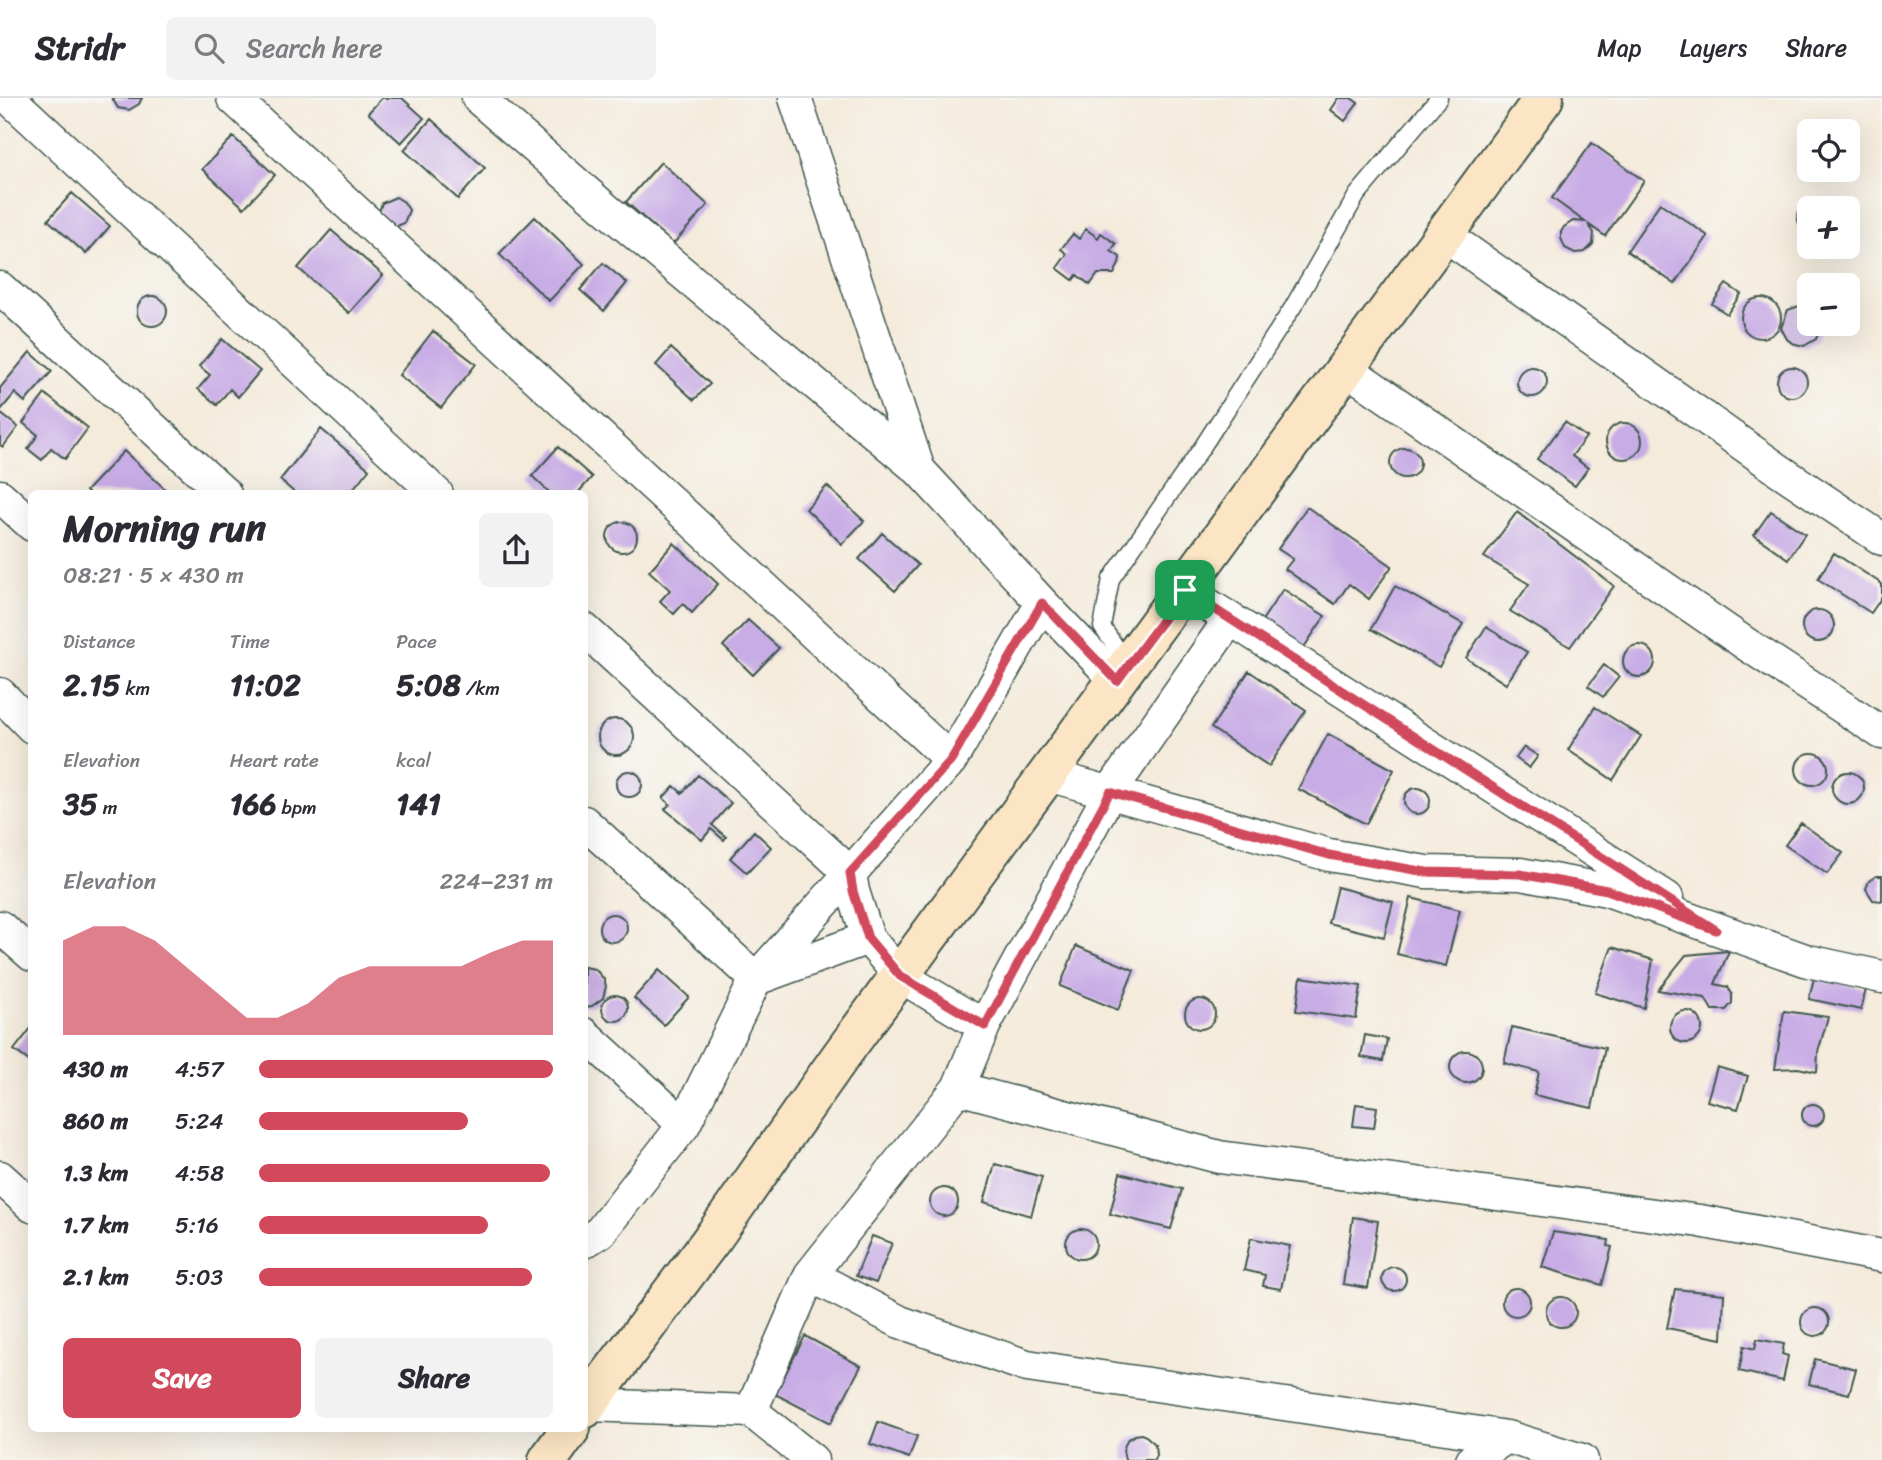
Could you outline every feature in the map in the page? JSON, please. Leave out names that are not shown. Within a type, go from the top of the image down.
[{"type":"main road","points":[[588,1405],[715,1235],[900,976],[1544,98]]},
{"type":"main road","points":[[548,1460],[568,1432]]},
{"type":"street","points":[[9,98],[433,490]]},
{"type":"street","points":[[233,98],[951,760]]},
{"type":"street","points":[[478,98],[919,470],[1042,603],[1123,673]]},
{"type":"street","points":[[795,98],[919,470]]},
{"type":"street","points":[[1445,235],[1779,470],[1882,539]]},
{"type":"street","points":[[0,288],[221,490]]},
{"type":"street","points":[[1345,368],[1746,644],[1882,733]]},
{"type":"street","points":[[0,496],[28,521]]},
{"type":"street","points":[[1185,590],[1716,930]]},
{"type":"street","points":[[590,1231],[684,1125],[756,979],[951,760],[1042,603]]},
{"type":"street","points":[[751,1411],[810,1275],[958,1088],[985,1026],[1110,792],[1230,619]]},
{"type":"street","points":[[588,633],[850,873],[868,938],[900,976],[985,1026]]},
{"type":"street","points":[[0,694],[28,723]]},
{"type":"street","points":[[1048,775],[1329,855],[1426,872],[1520,874],[1607,890],[1808,961],[1882,977]]},
{"type":"street","points":[[588,826],[756,979]]},
{"type":"street","points":[[0,927],[28,952]]},
{"type":"street","points":[[756,979],[868,938]]},
{"type":"street","points":[[588,1038],[684,1125]]},
{"type":"street","points":[[958,1088],[1219,1157],[1700,1221],[1882,1256]]},
{"type":"street","points":[[0,1177],[28,1202]]},
{"type":"street","points":[[810,1275],[900,1322],[1027,1366],[1507,1437],[1583,1460]]},
{"type":"street","points":[[588,1414],[751,1411],[812,1460]]},
{"type":"street","points":[[1472,1460],[1507,1437]]},
{"type":"lane","points":[[1123,673],[1102,627],[1111,579],[1218,423],[1293,306],[1357,195],[1439,98]]},
{"type":"building","points":[[112,98],[142,98],[139,104],[129,110],[118,108]]},
{"type":"building","points":[[382,98],[402,98],[424,118],[401,143],[368,113]]},
{"type":"building","points":[[1339,98],[1351,98],[1358,103],[1345,121],[1331,110]]},
{"type":"building","points":[[431,119],[485,168],[458,199],[404,150]]},
{"type":"building","points":[[233,137],[275,175],[244,208],[202,169]]},
{"type":"building","points":[[1592,143],[1644,181],[1605,236],[1588,224],[1594,233],[1593,244],[1585,252],[1575,253],[1565,248],[1561,232],[1573,221],[1585,222],[1552,198]]},
{"type":"building","points":[[661,162],[708,205],[673,244],[626,202]]},
{"type":"building","points":[[72,193],[110,226],[86,254],[48,220]]},
{"type":"building","points":[[396,197],[404,202],[409,210],[404,223],[395,227],[379,212],[382,203]]},
{"type":"building","points":[[1660,203],[1708,236],[1675,284],[1627,251]]},
{"type":"building","points":[[535,217],[584,264],[549,301],[499,254]]},
{"type":"building","points":[[1086,229],[1098,238],[1101,233],[1116,244],[1111,251],[1120,257],[1114,274],[1098,274],[1090,285],[1077,275],[1073,280],[1057,268],[1067,254],[1061,249],[1073,234],[1079,239]]},
{"type":"building","points":[[331,230],[383,275],[349,313],[298,268]]},
{"type":"building","points":[[603,263],[627,283],[604,311],[580,290]]},
{"type":"building","points":[[1726,284],[1741,294],[1727,314],[1712,304]]},
{"type":"building","points":[[152,296],[158,297],[166,305],[166,317],[158,325],[152,326],[146,325],[138,317],[137,311],[138,305],[146,297]]},
{"type":"building","points":[[1761,298],[1769,299],[1775,304],[1780,310],[1780,326],[1775,332],[1769,337],[1761,338],[1753,337],[1747,332],[1742,326],[1741,318],[1742,310],[1747,304],[1753,299]]},
{"type":"building","points":[[1797,307],[1797,336],[1817,336],[1816,339],[1804,346],[1787,339],[1781,328],[1788,310]]},
{"type":"building","points":[[433,331],[476,364],[441,408],[399,375]]},
{"type":"building","points":[[222,339],[260,371],[238,397],[230,389],[217,405],[198,389],[210,375],[199,366]]},
{"type":"building","points":[[671,348],[710,384],[694,400],[656,365]]},
{"type":"building","points":[[30,352],[52,371],[25,402],[15,393],[0,411],[0,388]]},
{"type":"building","points":[[1532,367],[1543,371],[1547,382],[1543,393],[1532,397],[1521,393],[1517,382],[1521,371]]},
{"type":"building","points":[[1792,367],[1803,371],[1807,382],[1803,393],[1792,397],[1781,393],[1777,382],[1781,371]]},
{"type":"building","points":[[45,394],[88,428],[65,459],[51,448],[42,460],[28,449],[38,435],[23,423]]},
{"type":"building","points":[[0,413],[18,427],[3,447],[0,445]]},
{"type":"building","points":[[1565,422],[1586,437],[1572,456],[1588,468],[1575,486],[1537,459]]},
{"type":"building","points":[[1624,423],[1637,428],[1642,441],[1637,454],[1624,459],[1611,454],[1606,441],[1611,428]]},
{"type":"building","points":[[321,429],[369,469],[352,490],[291,490],[280,480]]},
{"type":"building","points":[[558,447],[592,477],[581,490],[547,490],[532,476]]},
{"type":"building","points":[[1405,448],[1416,452],[1420,463],[1416,474],[1405,478],[1394,474],[1390,463],[1394,452]]},
{"type":"building","points":[[124,451],[165,489],[164,490],[87,490]]},
{"type":"building","points":[[827,486],[864,521],[842,544],[806,509]]},
{"type":"building","points":[[1307,507],[1392,566],[1369,599],[1349,584],[1335,604],[1285,569],[1293,559],[1278,549]]},
{"type":"building","points":[[1771,511],[1805,534],[1788,559],[1754,535]]},
{"type":"building","points":[[1517,512],[1614,586],[1570,647],[1510,611],[1529,584],[1484,557]]},
{"type":"building","points":[[622,522],[628,523],[636,531],[636,543],[628,551],[622,552],[616,551],[608,543],[607,537],[608,531],[616,523]]},
{"type":"building","points":[[882,533],[918,565],[895,591],[859,559]]},
{"type":"building","points":[[674,543],[718,584],[692,613],[683,604],[674,614],[660,601],[670,590],[649,571]]},
{"type":"building","points":[[1834,553],[1882,584],[1882,597],[1871,613],[1818,579]]},
{"type":"building","points":[[1395,586],[1463,624],[1439,667],[1371,629]]},
{"type":"building","points":[[1283,589],[1325,616],[1300,653],[1259,625]]},
{"type":"building","points":[[1818,610],[1829,615],[1834,626],[1829,637],[1818,642],[1807,637],[1802,626],[1807,615]]},
{"type":"building","points":[[748,620],[779,648],[753,675],[723,646]]},
{"type":"building","points":[[1486,627],[1527,652],[1506,684],[1466,658]]},
{"type":"building","points":[[1639,645],[1650,650],[1655,661],[1650,672],[1639,677],[1628,672],[1623,661],[1628,650]]},
{"type":"building","points":[[1604,665],[1619,677],[1603,697],[1588,686]]},
{"type":"building","points":[[1249,671],[1306,710],[1269,766],[1211,728]]},
{"type":"building","points":[[1595,707],[1641,736],[1613,780],[1568,750]]},
{"type":"building","points":[[616,719],[628,725],[634,737],[628,749],[616,755],[604,749],[598,737],[604,725]]},
{"type":"building","points":[[1328,734],[1394,770],[1366,824],[1298,789]]},
{"type":"building","points":[[1524,747],[1538,756],[1529,768],[1516,758]]},
{"type":"building","points":[[1812,753],[1823,758],[1828,769],[1823,780],[1812,785],[1801,780],[1796,769],[1801,758]]},
{"type":"building","points":[[629,771],[638,775],[642,784],[638,793],[629,797],[620,793],[616,784],[620,775]]},
{"type":"building","points":[[1848,772],[1859,777],[1864,788],[1859,799],[1848,804],[1837,799],[1832,788],[1837,777]]},
{"type":"building","points":[[698,775],[731,803],[712,825],[726,837],[724,840],[711,829],[702,840],[665,809],[670,804],[663,798],[674,786],[682,793]]},
{"type":"building","points":[[1417,788],[1426,792],[1430,801],[1426,810],[1417,814],[1408,810],[1404,801],[1408,792]]},
{"type":"building","points":[[1801,823],[1843,853],[1827,874],[1785,845]]},
{"type":"building","points":[[754,831],[771,847],[747,873],[730,858]]},
{"type":"building","points":[[1876,876],[1882,876],[1882,901],[1873,900],[1866,889],[1869,881]]},
{"type":"building","points":[[1337,887],[1393,902],[1384,937],[1328,923]]},
{"type":"building","points":[[1411,898],[1460,910],[1446,966],[1397,954]]},
{"type":"building","points":[[613,914],[623,918],[627,928],[623,938],[613,942],[603,938],[599,928],[603,918]]},
{"type":"building","points":[[1076,946],[1134,970],[1118,1010],[1060,986]]},
{"type":"building","points":[[1612,947],[1653,960],[1644,1008],[1595,993]]},
{"type":"building","points":[[1729,951],[1715,984],[1728,987],[1732,994],[1732,1003],[1726,1010],[1712,1010],[1705,998],[1658,990],[1686,955]]},
{"type":"building","points":[[588,968],[595,969],[604,979],[606,986],[603,998],[588,1006]]},
{"type":"building","points":[[659,970],[689,997],[664,1025],[634,998]]},
{"type":"building","points":[[1301,977],[1361,986],[1356,1019],[1296,1011]]},
{"type":"building","points":[[1814,978],[1866,989],[1861,1010],[1809,999]]},
{"type":"building","points":[[615,995],[624,999],[628,1008],[624,1017],[615,1021],[606,1017],[602,1008],[606,999]]},
{"type":"building","points":[[1200,999],[1211,1003],[1215,1014],[1211,1025],[1200,1029],[1189,1025],[1185,1014],[1189,1003]]},
{"type":"building","points":[[1686,1011],[1697,1016],[1702,1027],[1697,1038],[1686,1043],[1675,1038],[1670,1027],[1675,1016]]},
{"type":"building","points":[[1784,1011],[1828,1017],[1818,1052],[1817,1072],[1798,1068],[1775,1069]]},
{"type":"building","points":[[1512,1027],[1605,1048],[1592,1108],[1534,1095],[1539,1072],[1504,1063]]},
{"type":"building","points":[[28,1032],[28,1060],[14,1050]]},
{"type":"building","points":[[1365,1035],[1387,1039],[1383,1061],[1361,1057]]},
{"type":"building","points":[[1466,1051],[1477,1056],[1482,1067],[1477,1078],[1466,1083],[1455,1078],[1450,1067],[1455,1056]]},
{"type":"building","points":[[1717,1067],[1748,1076],[1738,1109],[1707,1101]]},
{"type":"building","points":[[1356,1104],[1377,1107],[1374,1128],[1353,1126]]},
{"type":"building","points":[[1809,1104],[1817,1104],[1824,1111],[1824,1119],[1817,1126],[1809,1126],[1802,1119],[1802,1111]]},
{"type":"building","points":[[995,1164],[1042,1177],[1031,1216],[984,1202]]},
{"type":"building","points":[[1120,1173],[1182,1189],[1171,1229],[1110,1214]]},
{"type":"building","points":[[944,1188],[954,1192],[958,1202],[954,1212],[944,1216],[934,1212],[930,1202],[934,1192]]},
{"type":"building","points":[[1353,1217],[1378,1221],[1368,1288],[1343,1284]]},
{"type":"building","points":[[1081,1229],[1092,1233],[1096,1244],[1092,1255],[1081,1259],[1070,1255],[1066,1244],[1070,1233]]},
{"type":"building","points":[[1553,1232],[1609,1240],[1608,1246],[1612,1247],[1602,1285],[1542,1267]]},
{"type":"building","points":[[872,1236],[892,1243],[876,1283],[856,1276]]},
{"type":"building","points":[[1251,1238],[1290,1246],[1281,1289],[1263,1286],[1265,1275],[1244,1270]]},
{"type":"building","points":[[1394,1267],[1405,1274],[1406,1279],[1399,1290],[1394,1291],[1383,1284],[1382,1279],[1389,1268]]},
{"type":"building","points":[[1516,1288],[1526,1292],[1530,1302],[1526,1312],[1516,1316],[1506,1312],[1502,1302],[1506,1292]]},
{"type":"building","points":[[1675,1289],[1724,1294],[1722,1339],[1667,1328]]},
{"type":"building","points":[[1561,1297],[1571,1302],[1576,1312],[1571,1322],[1561,1327],[1551,1322],[1546,1312],[1551,1302]]},
{"type":"building","points":[[1815,1308],[1825,1312],[1829,1322],[1825,1332],[1815,1336],[1805,1332],[1801,1322],[1805,1312]]},
{"type":"building","points":[[805,1336],[861,1366],[831,1423],[775,1394]]},
{"type":"building","points":[[1757,1339],[1784,1344],[1782,1354],[1788,1356],[1783,1381],[1739,1371],[1744,1346],[1755,1349]]},
{"type":"building","points":[[1815,1359],[1856,1369],[1849,1394],[1809,1384]]},
{"type":"building","points":[[878,1422],[917,1436],[909,1458],[870,1444]]},
{"type":"building","points":[[1141,1434],[1155,1444],[1154,1460],[1125,1460],[1123,1450],[1127,1440]]},
{"type":"route","points":[[1185,590],[1716,930],[1607,890],[1520,874],[1426,872],[1329,855],[1110,792],[985,1026],[900,976],[868,938],[850,873],[951,760],[1042,603],[1117,681],[1185,590]]}]
